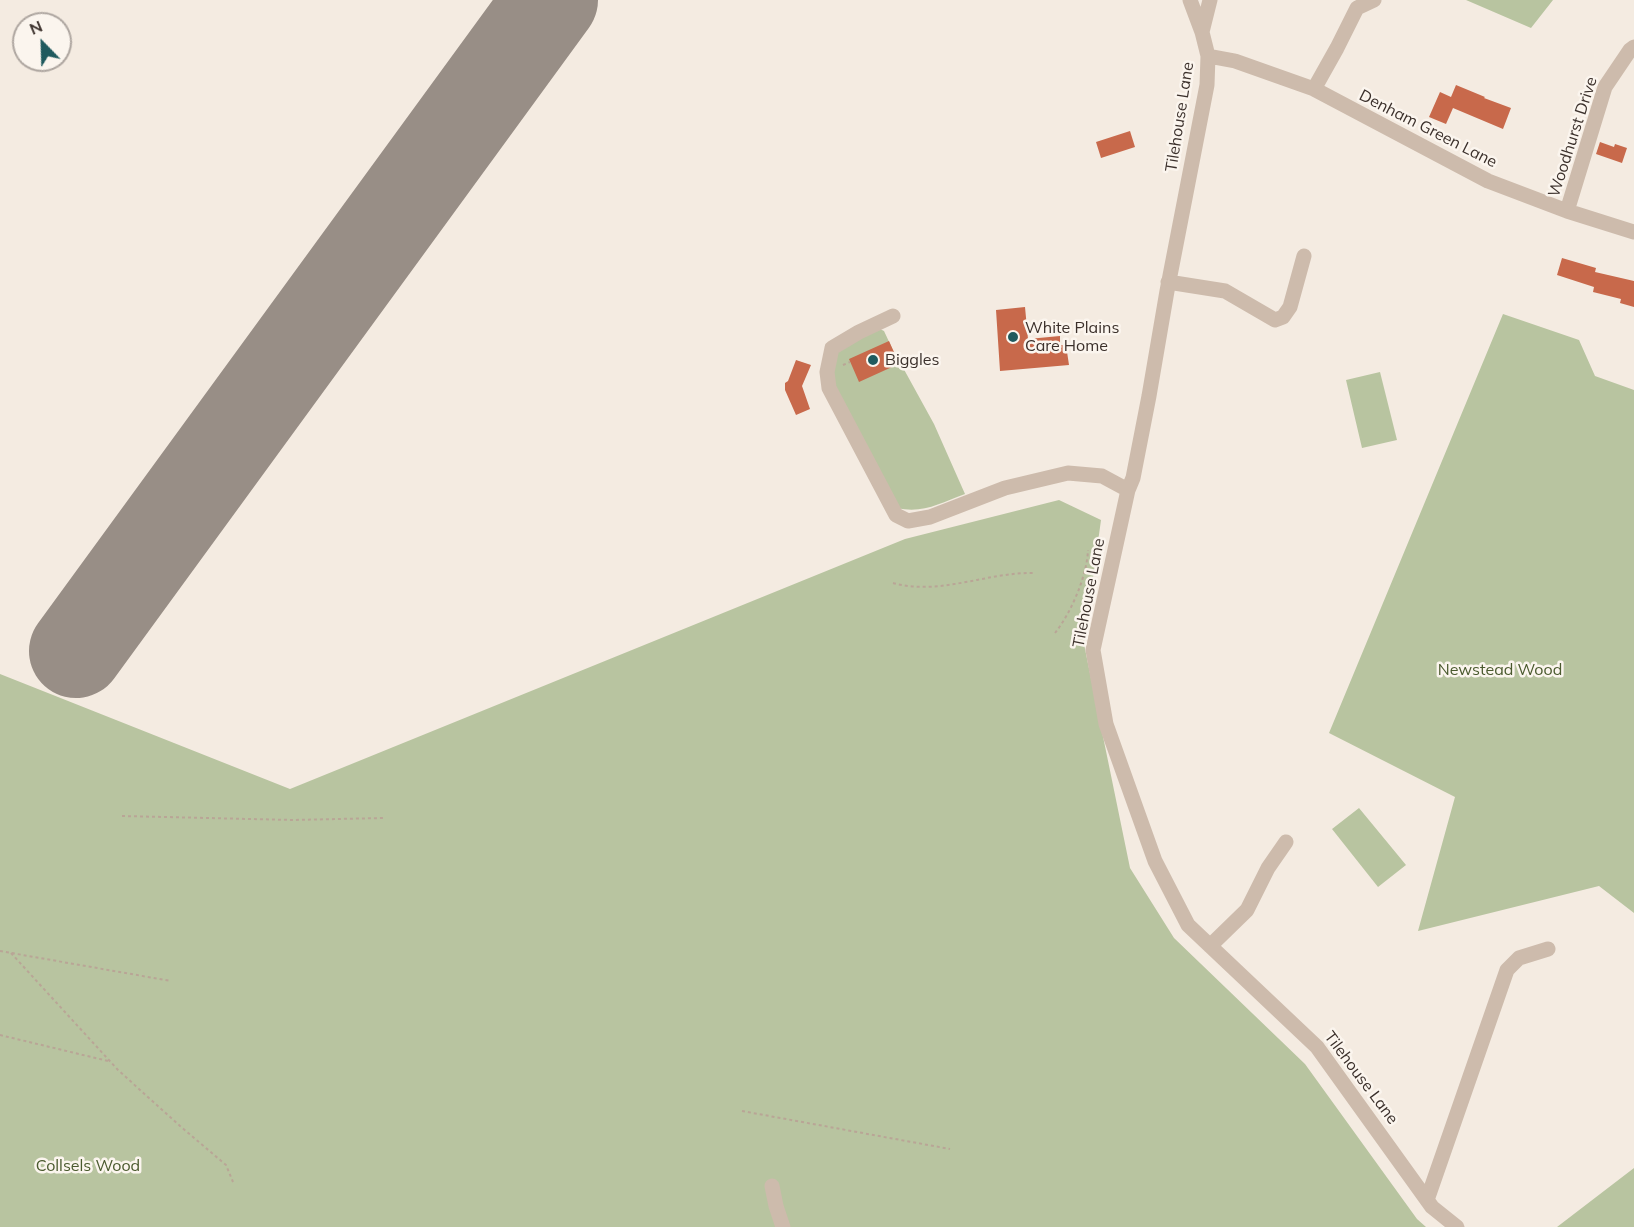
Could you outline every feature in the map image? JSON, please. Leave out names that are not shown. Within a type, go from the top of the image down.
[{"type":"street","name":"Tilehouse Lane","points":[[1190,0],[1208,56],[1205,93],[1168,282],[1149,396],[1093,650],[1106,724],[1155,861],[1188,925],[1317,1047],[1432,1207],[1457,1227]]},
{"type":"street","points":[[1202,32],[1210,0]]},
{"type":"street","points":[[1314,89],[1337,48],[1356,4],[1374,0]]},
{"type":"street","name":"Woodhurst Drive","points":[[1567,211],[1605,87],[1634,47]]},
{"type":"street","name":"Denham Green Lane","points":[[1208,56],[1235,61],[1314,89],[1488,181],[1567,211],[1634,232]]},
{"type":"street","points":[[1168,282],[1225,291],[1275,320],[1283,317],[1290,307],[1304,256]]},
{"type":"street","points":[[893,316],[832,348],[827,372],[829,388],[848,438],[896,514],[908,521],[930,517],[1005,488],[1068,473],[1102,476],[1128,490]]},
{"type":"street","points":[[1210,946],[1247,910],[1268,868],[1286,842]]},
{"type":"street","points":[[1427,1200],[1507,970],[1519,958],[1548,949]]},
{"type":"street","points":[[772,1186],[783,1227]]},
{"type":"path","points":[[1055,633],[1073,605],[1081,583],[1088,550]]},
{"type":"path","points":[[893,583],[947,586],[1013,574],[1034,573]]},
{"type":"path","points":[[122,816],[293,820],[382,818]]},
{"type":"path","points":[[0,951],[171,981]]},
{"type":"path","points":[[11,953],[110,1061],[226,1165],[233,1182]]},
{"type":"path","points":[[0,1035],[110,1061]]},
{"type":"path","points":[[742,1111],[950,1149]]},
{"type":"green space","points":[[1466,0],[1553,0],[1531,28]]},
{"type":"green space","name":"Newstead Wood","points":[[1503,314],[1579,340],[1595,376],[1634,390],[1634,913],[1599,886],[1418,931],[1455,797],[1329,733]]},
{"type":"green space","points":[[878,328],[884,331],[898,361],[934,424],[965,494],[923,509],[897,508],[831,384],[835,354]]},
{"type":"green space","points":[[1380,372],[1397,440],[1362,448],[1346,380]]},
{"type":"green space","name":"Collsels Wood","points":[[1059,500],[1101,520],[1084,644],[1130,868],[1174,938],[1305,1064],[1417,1219],[1426,1227],[0,1227],[0,674],[290,789],[905,539]]},
{"type":"green space","points":[[1359,808],[1406,865],[1378,887],[1332,829]]},
{"type":"green space","points":[[1634,1168],[1634,1227],[1557,1227]]},
{"type":"building","points":[[1456,85],[1511,108],[1503,129],[1453,108],[1446,124],[1429,117],[1440,92],[1451,97]]},
{"type":"building","points":[[1130,131],[1135,147],[1101,158],[1096,142]]},
{"type":"building","points":[[1600,142],[1614,147],[1615,144],[1627,148],[1622,163],[1596,154]]},
{"type":"building","points":[[1562,258],[1596,268],[1595,272],[1634,281],[1634,307],[1620,303],[1621,299],[1593,292],[1594,287],[1557,275]]},
{"type":"building","name":"White Plains Care Home","points":[[1025,307],[1028,339],[1060,336],[1060,345],[1066,345],[1069,365],[1000,371],[996,310]]},
{"type":"building","name":"Biggles","points":[[889,341],[898,361],[890,364],[892,367],[859,382],[849,359]]},
{"type":"building","points":[[796,360],[811,365],[802,386],[810,409],[796,415],[785,390],[785,383],[788,381]]},
{"type":"runway","points":[[76,651],[551,0]]},
{"type":"place","name":"White Plains Care Home","points":[[1013,337]]},
{"type":"place","name":"Biggles","points":[[873,360]]}]
